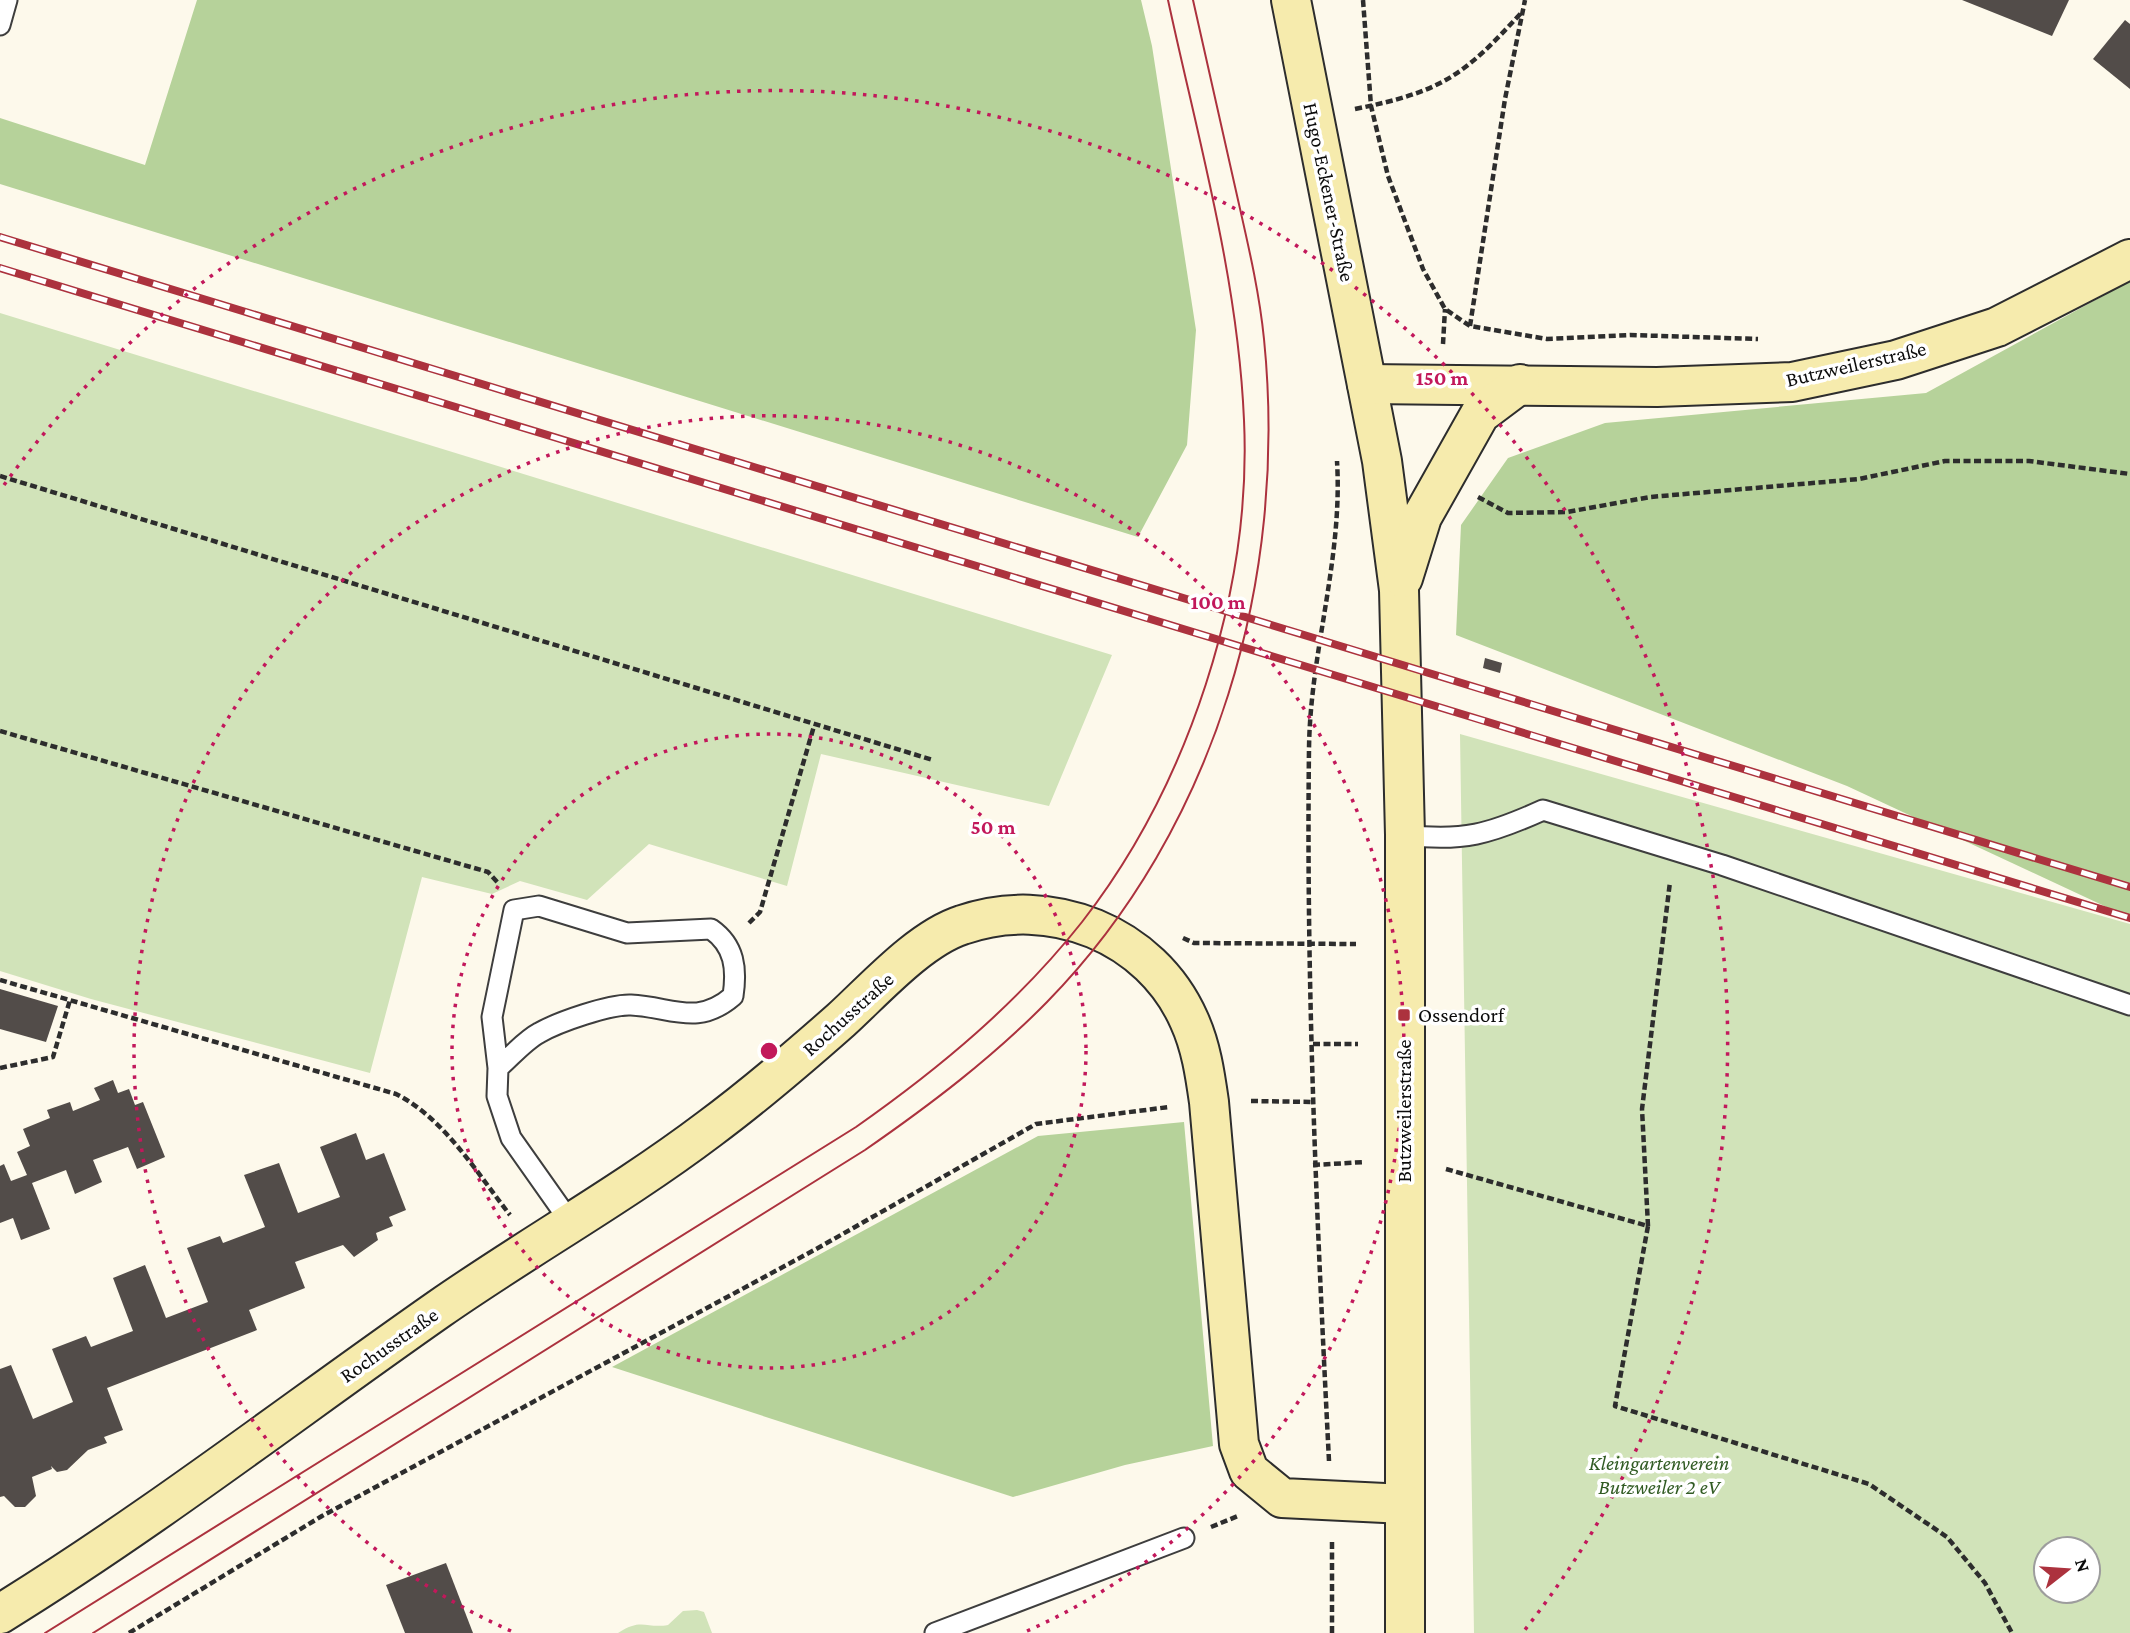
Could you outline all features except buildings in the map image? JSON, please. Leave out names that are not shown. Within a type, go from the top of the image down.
[{"type":"street","name":"Hugo-Eckener-Straße","points":[[1291,0],[1367,384]]},
{"type":"street","name":"Butzweilerstraße","points":[[1405,1633],[1405,835],[1399,590],[1382,461],[1367,384],[1657,387],[1792,382],[1896,360],[1997,327],[2130,259]]},
{"type":"street","name":"Butzweilerstraße","points":[[1399,590],[1422,517],[1480,414],[1520,384]]},
{"type":"street","name":"Rochusstraße","points":[[0,1614],[441,1307],[670,1158],[757,1093],[925,946],[960,925],[1031,913],[1065,918],[1101,931],[1138,953],[1159,973],[1189,1020],[1202,1056],[1209,1102],[1239,1444],[1249,1471],[1282,1498]]},
{"type":"street","points":[[1282,1498],[1405,1504]]},
{"type":"lane","points":[[0,25],[8,0]]},
{"type":"lane","points":[[1405,835],[1445,840],[1496,832],[1543,810],[1722,865],[2130,1006]]},
{"type":"lane","points":[[498,1068],[538,1033],[592,1014],[629,1005],[681,1014],[698,1014],[719,1008],[733,996],[736,961],[721,936],[710,929],[627,933],[540,906],[514,910],[492,1017],[498,1068],[496,1097],[511,1138],[571,1223]]},
{"type":"lane","points":[[935,1633],[1184,1538]]},
{"type":"path","points":[[1363,0],[1371,106],[1388,176],[1423,269],[1444,309],[1471,326],[1547,340],[1630,335],[1767,339]]},
{"type":"path","points":[[1471,326],[1505,99],[1525,0]]},
{"type":"path","points":[[1314,118],[1415,95],[1464,70],[1522,11]]},
{"type":"path","points":[[1332,1633],[1332,1502],[1314,1165],[1310,705],[1335,556],[1336,452]]},
{"type":"path","points":[[1447,471],[1470,493],[1508,513],[1567,512],[1650,497],[1859,479],[1945,461],[2029,461],[2130,474]]},
{"type":"path","points":[[0,476],[814,726],[933,760]]},
{"type":"path","points":[[727,946],[760,912],[814,726]]},
{"type":"path","points":[[0,731],[488,872],[504,889]]},
{"type":"path","points":[[1673,851],[1642,1109],[1648,1226],[1615,1406],[1869,1484],[1947,1537],[1985,1583],[2012,1633]]},
{"type":"path","points":[[1175,930],[1194,943],[1356,944]]},
{"type":"path","points":[[0,980],[369,1085],[416,1104],[438,1126],[517,1223],[531,1249]]},
{"type":"path","points":[[0,1068],[53,1057],[70,1000]]},
{"type":"path","points":[[1313,1044],[1358,1044]]},
{"type":"path","points":[[129,1633],[322,1516],[818,1248],[1036,1124],[1209,1102],[1313,1102]]},
{"type":"path","points":[[1314,1165],[1404,1160]]},
{"type":"path","points":[[1452,1170],[1648,1226]]},
{"type":"path","points":[[1184,1538],[1282,1498]]},
{"type":"green space","points":[[197,0],[1141,0],[1152,46],[1196,330],[1187,445],[1138,537],[0,184],[0,118],[145,165]]},
{"type":"green space","points":[[2130,281],[2130,918],[1847,786],[1456,635],[1461,525],[1508,458],[1605,423],[1926,393]]},
{"type":"green space","points":[[0,313],[1112,655],[1049,806],[821,754],[787,886],[649,844],[587,900],[520,881],[492,894],[422,877],[370,1073],[91,999],[0,971]]},
{"type":"green space","name":"Kleingartenverein Butzweiler 2 eV","points":[[1460,734],[2130,924],[2130,1633],[1474,1633]]},
{"type":"green space","points":[[1184,1122],[1213,1446],[1125,1465],[1013,1497],[612,1367],[1038,1136]]},
{"type":"green space","points":[[683,1611],[704,1612],[712,1633],[618,1633],[639,1624],[668,1625]]},
{"type":"tram line","points":[[45,1633],[856,1127],[948,1058],[1005,1007],[1082,922],[1120,868],[1153,810],[1182,749],[1206,684],[1224,619],[1237,552],[1244,485],[1244,420],[1234,314],[1215,209],[1168,0]]},
{"type":"tram line","points":[[93,1633],[865,1150],[982,1062],[1047,1002],[1106,933],[1156,858],[1197,779],[1228,694],[1251,607],[1264,519],[1269,429],[1262,320],[1193,0]]},
{"type":"railway","points":[[0,237],[2130,887]]},
{"type":"railway","points":[[0,268],[2130,918]]},
{"type":"place","name":"Ossendorf","points":[[1404,1015]]}]
